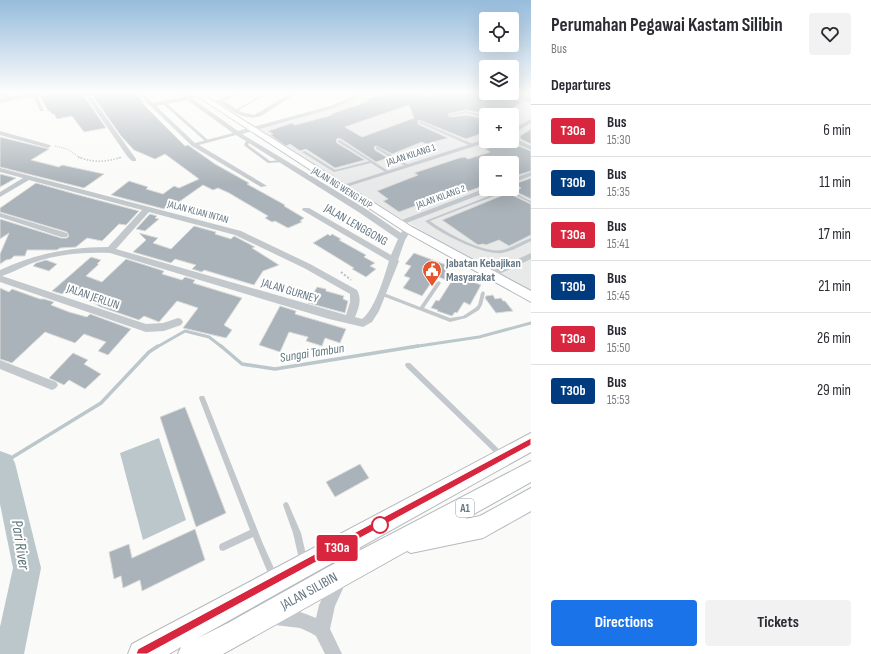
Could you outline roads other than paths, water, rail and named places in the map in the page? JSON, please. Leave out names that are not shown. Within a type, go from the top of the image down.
[{"type":"main road","name":"JALAN NG WENG HUP","points":[[240,123],[398,223],[405,233],[492,277],[503,281],[531,297]]},
{"type":"main road","name":"JALAN NG WENG HUP","points":[[492,277],[531,301]]},
{"type":"main road","name":"JALAN SILIBIN","points":[[142,654],[515,454],[531,442]]},
{"type":"main road","name":"JALAN SILIBIN","points":[[202,651],[398,542],[453,515],[531,471]]},
{"type":"main road","points":[[398,542],[431,538],[483,527],[531,499]]},
{"type":"main road","points":[[305,566],[316,574],[346,571]]},
{"type":"street","points":[[106,123],[134,160]]},
{"type":"street","points":[[171,123],[194,145],[263,186]]},
{"type":"street","points":[[225,123],[237,133],[282,161],[405,233]]},
{"type":"street","points":[[194,145],[274,123]]},
{"type":"street","points":[[520,128],[529,123]]},
{"type":"street","points":[[0,133],[48,146]]},
{"type":"street","points":[[519,142],[531,148]]},
{"type":"street","name":"JALAN KILANG 1","points":[[342,188],[479,143]]},
{"type":"street","name":"JALAN KLIAN INTAN","points":[[0,170],[245,235],[354,292],[356,296],[354,308],[349,319]]},
{"type":"street","points":[[519,178],[531,174]]},
{"type":"street","points":[[0,195],[29,177]]},
{"type":"street","name":"JALAN KILANG 2","points":[[398,223],[479,193]]},
{"type":"street","points":[[110,250],[147,209]]},
{"type":"street","name":"JALAN LENGGONG","points":[[306,210],[395,261]]},
{"type":"street","points":[[0,215],[64,235]]},
{"type":"street","name":"JALAN GURNEY","points":[[0,274],[30,260],[57,252],[110,250],[328,315],[363,323],[366,322],[382,294],[405,233]]},
{"type":"street","points":[[492,277],[531,256]]},
{"type":"street","name":"JALAN JERLUN","points":[[0,278],[146,328],[164,327],[178,322]]},
{"type":"street","points":[[0,364],[52,384]]},
{"type":"street","points":[[333,654],[322,630],[327,606],[338,582],[346,571]]},
{"type":"street","points":[[258,620],[273,617],[289,618],[305,621],[322,630]]},
{"type":"lane","points":[[186,123],[207,142]]},
{"type":"lane","points":[[421,123],[472,145]]},
{"type":"lane","points":[[339,141],[388,172]]},
{"type":"lane","points":[[377,148],[408,166]]},
{"type":"lane","points":[[304,152],[334,171],[371,162]]},
{"type":"lane","points":[[531,202],[507,190],[427,221],[478,248],[492,253],[502,252],[531,239]]},
{"type":"lane","points":[[421,309],[439,283]]},
{"type":"lane","points":[[382,294],[443,318],[457,320],[472,314],[477,309],[480,305],[483,293]]},
{"type":"lane","points":[[408,365],[515,454]]},
{"type":"lane","points":[[202,398],[254,532],[276,582]]},
{"type":"lane","points":[[286,505],[297,533],[305,566]]},
{"type":"lane","points":[[223,547],[254,532]]},
{"type":"waterway","name":"Sungai Tambun","points":[[412,347],[479,337],[531,323]]},
{"type":"waterway","name":"Sungai Tambun","points":[[157,347],[185,331],[209,337],[222,347]]},
{"type":"waterway","name":"Sungai Tambun","points":[[3,463],[101,403],[149,352],[158,346]]},
{"type":"waterway","name":"Sungai Tambun","points":[[221,346],[242,364],[275,369],[418,346]]},
{"type":"waterway","name":"Pari River","points":[[0,462],[3,463],[27,568],[9,654]]},
{"type":"place","name":"Jabatan Kebajikan Masyarakat","points":[[432,287]]}]
